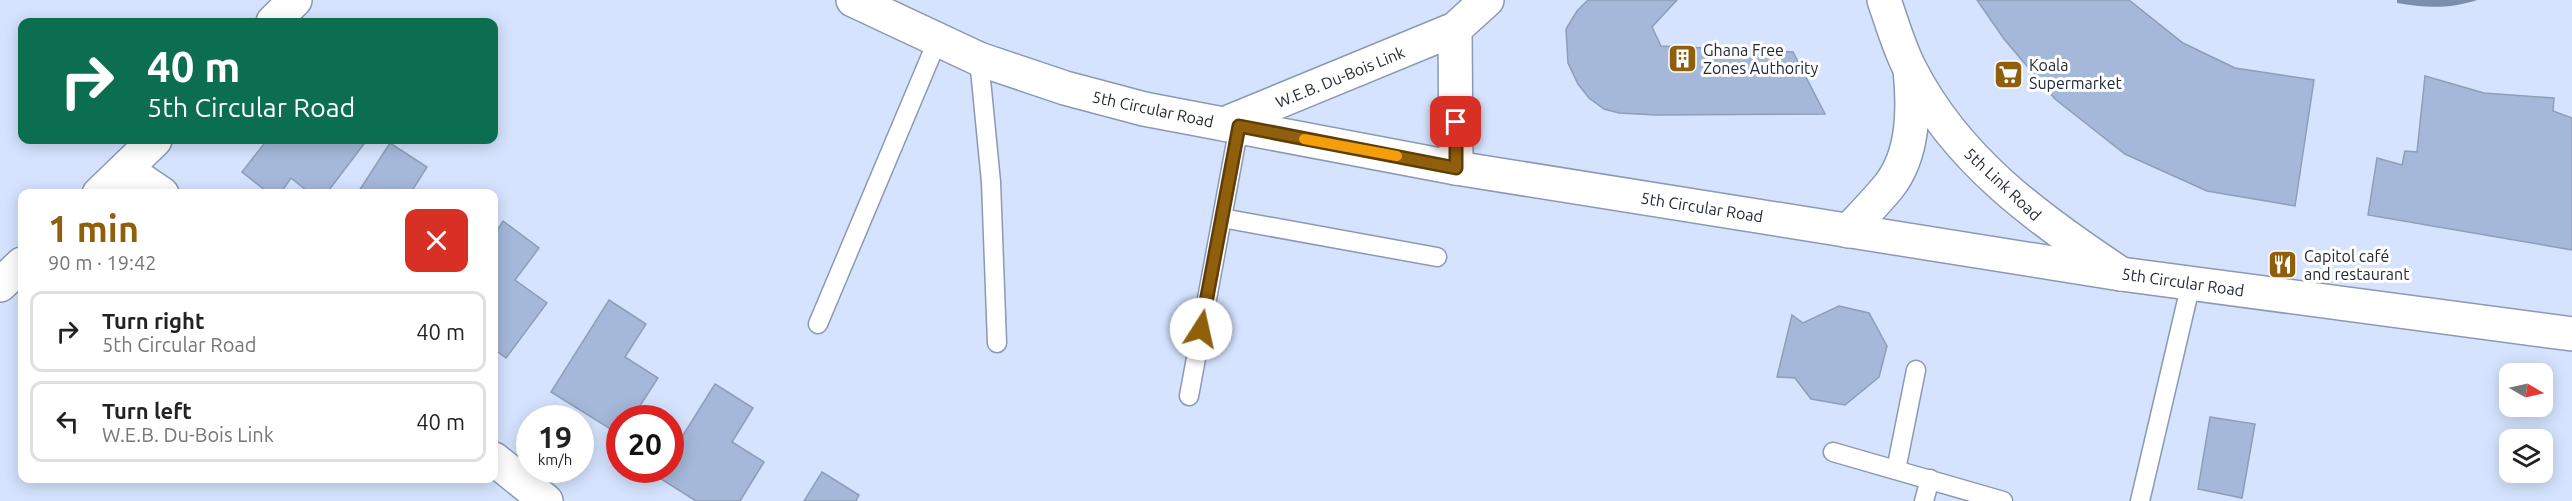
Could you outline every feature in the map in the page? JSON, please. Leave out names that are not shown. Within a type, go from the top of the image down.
[{"type":"street","points":[[277,18],[295,0]]},
{"type":"street","name":"W.E.B. Du-Bois Link","points":[[1231,125],[1455,29],[1486,0]]},
{"type":"street","name":"5th Link Road","points":[[1884,0],[1910,69],[1941,118],[1967,152],[1988,175],[2058,232],[2121,274]]},
{"type":"street","name":"5th Circular Road","points":[[856,1],[979,59],[1065,88],[1144,110],[1456,168],[2121,274],[2572,334]]},
{"type":"street","points":[[1455,29],[1456,168]]},
{"type":"street","name":"5th Link Road","points":[[1848,231],[1890,185],[1900,168],[1908,146],[1912,122],[1913,100],[1910,69]]},
{"type":"street","points":[[104,189],[151,144]]},
{"type":"street","points":[[125,169],[155,189]]},
{"type":"street","points":[[0,285],[18,268]]},
{"type":"street","points":[[498,462],[546,501]]},
{"type":"lane","points":[[818,324],[938,39]]},
{"type":"lane","points":[[979,59],[991,182],[998,343]]},
{"type":"lane","points":[[1189,396],[1222,218],[1231,125]]},
{"type":"lane","points":[[1222,218],[1437,257]]},
{"type":"lane","points":[[2140,501],[2191,283]]},
{"type":"lane","points":[[1896,470],[1916,370]]},
{"type":"lane","points":[[1833,452],[2003,501]]},
{"type":"lane","points":[[1924,501],[1929,479]]},
{"type":"water","points":[[2397,0],[2477,0],[2437,7],[2397,3]]},
{"type":"building","name":"Ghana Free Zones Authority","points":[[1588,0],[1677,0],[1652,27],[1661,46],[1793,52],[1825,114],[1656,115],[1619,113],[1604,109],[1589,98],[1578,84],[1568,63],[1566,29],[1577,11]]},
{"type":"building","points":[[1977,0],[2129,0],[2183,43],[2235,68],[2314,80],[2295,206],[2207,191],[2125,154],[2055,99],[2004,39]]},
{"type":"building","points":[[2425,76],[2484,93],[2554,98],[2553,111],[2572,118],[2572,250],[2368,215],[2377,158],[2402,165],[2405,151],[2417,152]]},
{"type":"building","points":[[264,144],[364,144],[330,189],[305,189],[291,178],[283,189],[264,189],[242,172]]},
{"type":"building","points":[[389,144],[427,167],[413,189],[360,189]]},
{"type":"building","points":[[503,221],[539,248],[515,280],[547,303],[506,358],[498,352],[498,229]]},
{"type":"building","points":[[609,300],[646,324],[625,357],[658,378],[640,405],[606,405],[606,426],[594,419],[594,405],[572,405],[551,392]]},
{"type":"building","points":[[1839,306],[1869,313],[1887,346],[1879,377],[1845,405],[1811,399],[1795,378],[1777,377],[1792,315],[1803,323]]},
{"type":"building","points":[[715,384],[753,408],[732,442],[764,462],[740,501],[696,501],[668,483],[684,483],[684,434]]},
{"type":"building","points":[[2210,417],[2255,424],[2242,498],[2198,489]]},
{"type":"building","points":[[822,472],[859,495],[856,501],[804,501]]},
{"type":"slow traffic","points":[[1304,139],[1397,156]]},
{"type":"place","name":"Ghana Free Zones Authority","points":[[1682,59]]},
{"type":"place","name":"Koala Supermarket","points":[[2008,74]]},
{"type":"place","name":"Capitol café and restaurant","points":[[2283,265]]},
{"type":"route","points":[[1201,329],[1239,126],[1456,168],[1456,122]]}]
